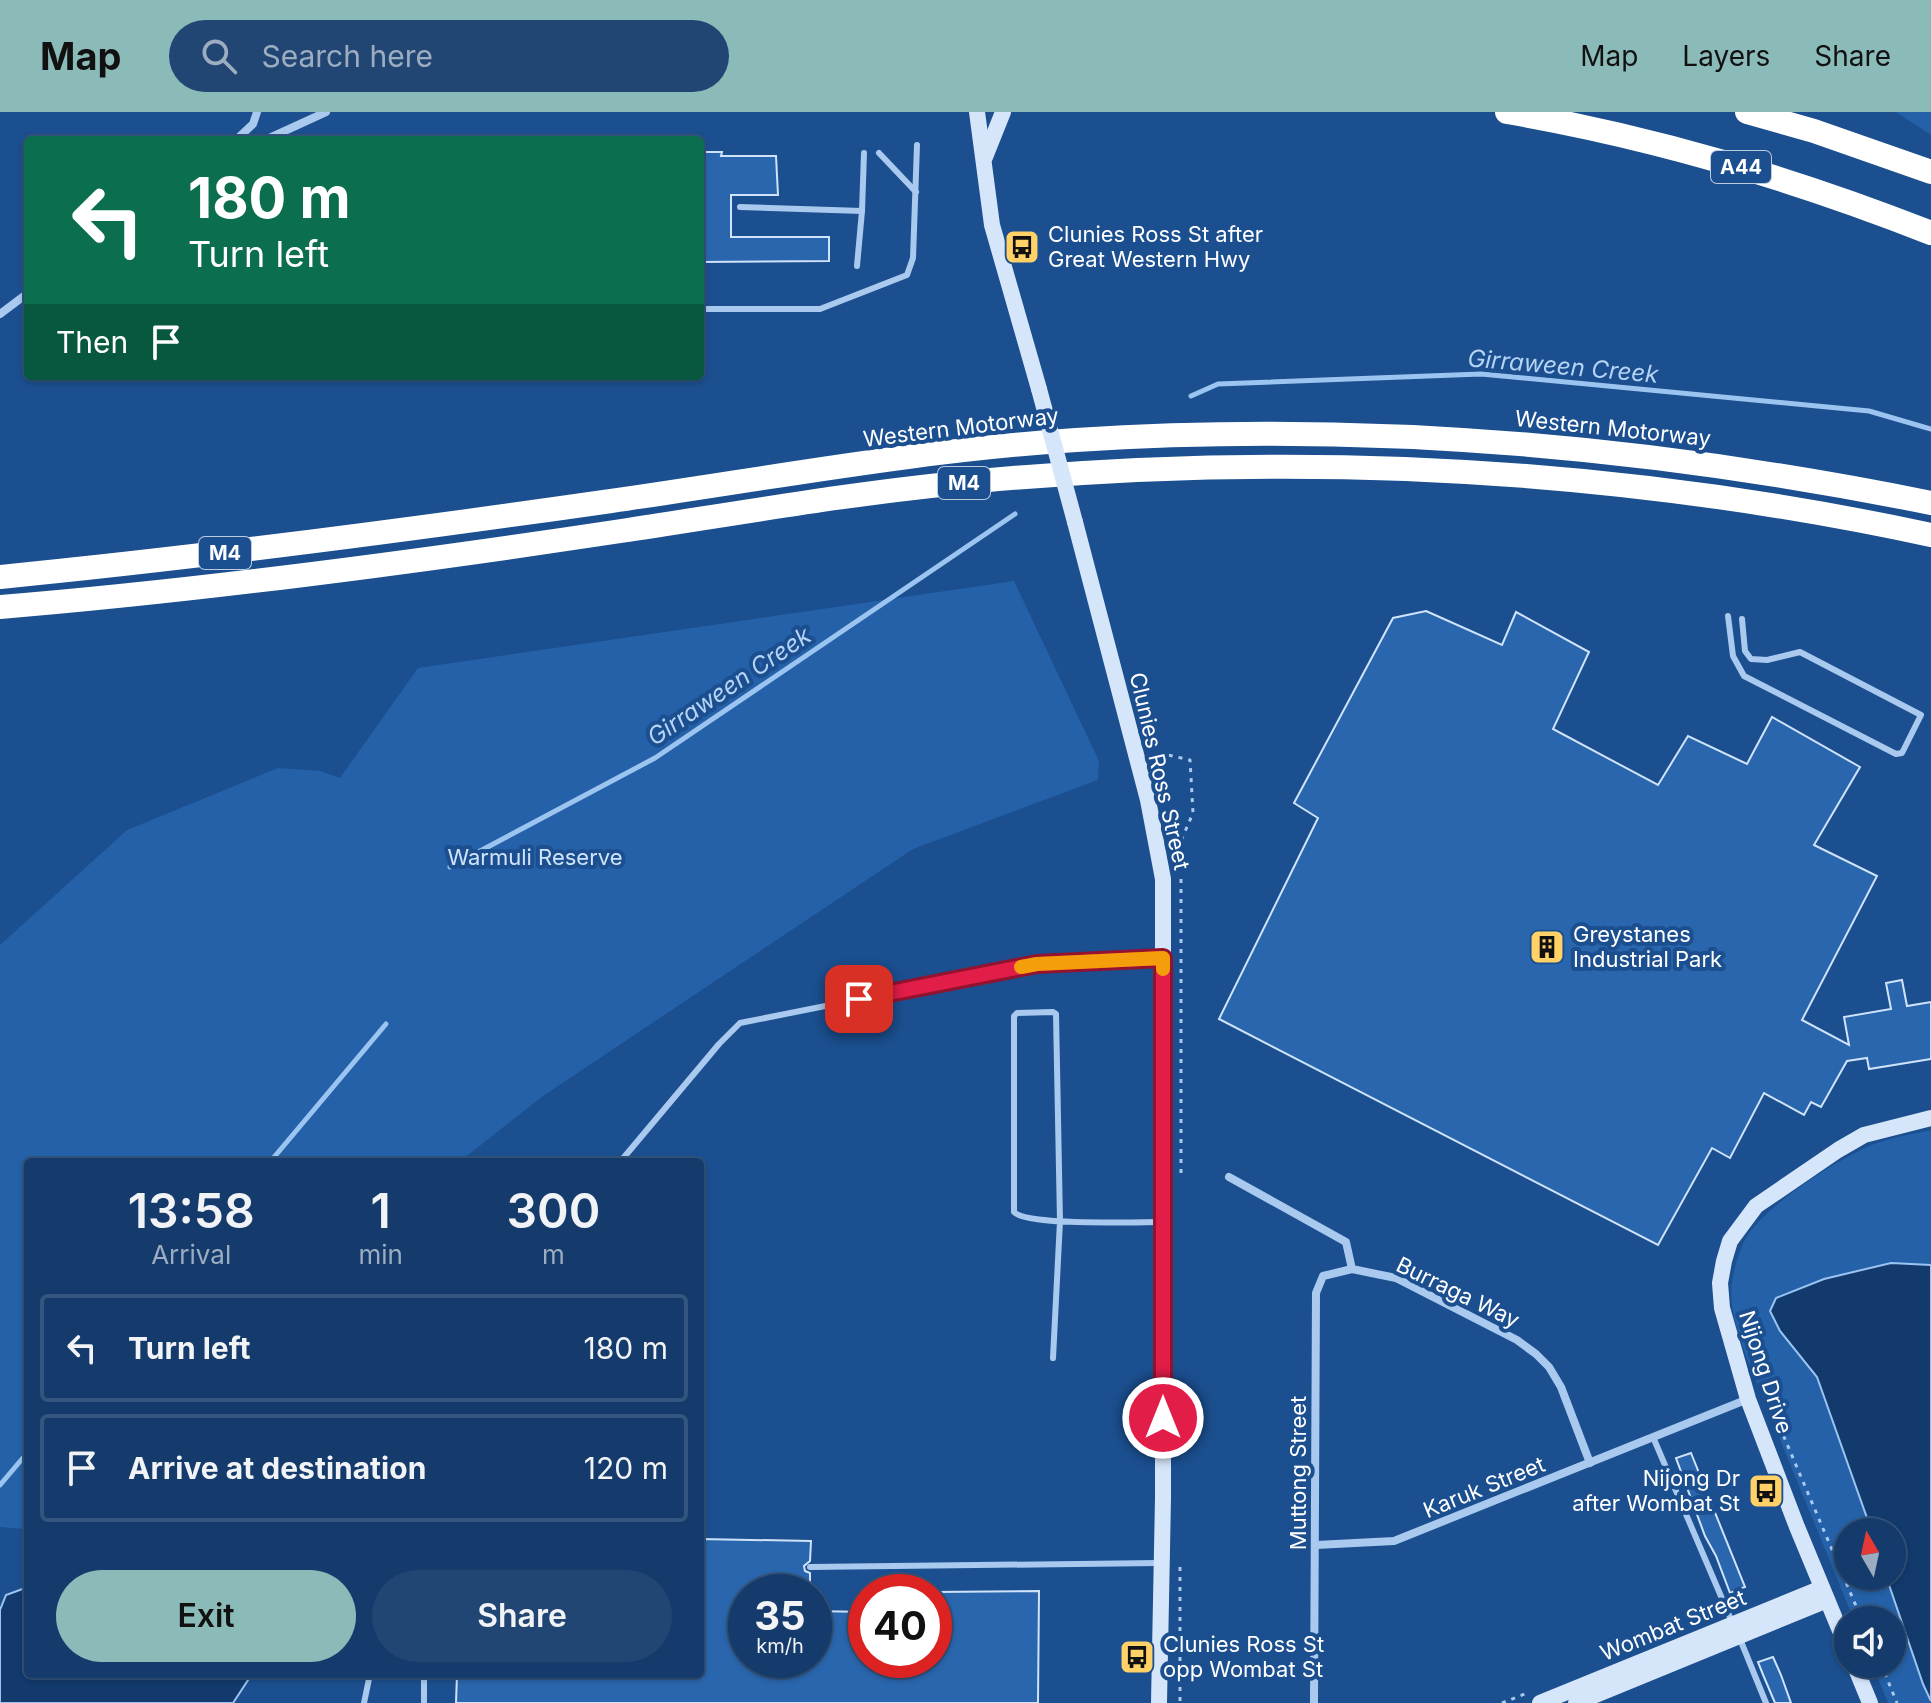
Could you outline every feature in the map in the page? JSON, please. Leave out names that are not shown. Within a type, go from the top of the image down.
[{"type":"highway","name":"A44","points":[[1507,112],[1634,140],[1771,176],[1931,233]]},
{"type":"highway","name":"A44","points":[[1747,112],[1814,131],[1931,172]]},
{"type":"highway","name":"Western Motorway","points":[[0,577],[406,530],[915,456],[1075,440],[1163,436],[1402,437],[1542,446],[1741,468],[1931,503]]},
{"type":"highway","name":"M4","points":[[0,607],[410,560],[911,489],[1033,476],[1187,467],[1341,465],[1540,475],[1741,499],[1931,535]]},
{"type":"street","points":[[240,136],[253,124],[257,112]]},
{"type":"street","points":[[274,136],[326,112]]},
{"type":"street","name":"Clunies Ross Street","points":[[977,112],[992,225],[1139,764],[1163,879],[1161,1701]]},
{"type":"street","points":[[983,166],[992,134],[1003,112]]},
{"type":"street","points":[[0,314],[24,296]]},
{"type":"street","name":"Nijong Drive","points":[[1834,1616],[1748,1399],[1727,1329],[1720,1283],[1730,1241],[1756,1206],[1851,1143],[1899,1124],[1931,1118]]},
{"type":"street","points":[[1229,1177],[1346,1242],[1352,1269]]},
{"type":"street","name":"Burraga Way","points":[[1352,1269],[1396,1278],[1517,1340],[1536,1354],[1549,1367],[1561,1387],[1590,1463]]},
{"type":"street","name":"Muttong Street","points":[[1314,1703],[1316,1293],[1323,1276],[1352,1269]]},
{"type":"street","name":"Karuk Street","points":[[1316,1545],[1394,1541],[1748,1399]]},
{"type":"street","name":"Wombat Street","points":[[1540,1703],[1825,1594]]},
{"type":"street","name":"Wombat Street","points":[[1576,1703],[1736,1629]]},
{"type":"street","points":[[1860,1678],[1870,1703]]},
{"type":"lane","points":[[704,309],[820,309],[907,275],[913,258],[917,145]]},
{"type":"lane","points":[[857,266],[864,153]]},
{"type":"lane","points":[[879,153],[916,192]]},
{"type":"lane","points":[[740,207],[862,211]]},
{"type":"lane","points":[[1728,616],[1733,656],[1744,676],[1896,754],[1902,753],[1921,715],[1800,652],[1767,660],[1751,659],[1745,651],[1742,619]]},
{"type":"lane","points":[[623,1158],[740,1023],[1037,964],[1163,958]]},
{"type":"lane","points":[[1053,1358],[1060,1221],[1056,1014],[1017,1013],[1014,1016],[1014,1212],[1022,1219],[1060,1221],[1163,1222]]},
{"type":"lane","points":[[1653,1437],[1766,1703]]},
{"type":"lane","points":[[810,1567],[1162,1563]]},
{"type":"lane","points":[[364,1703],[369,1678]]},
{"type":"lane","points":[[424,1678],[424,1703]]},
{"type":"path","points":[[1159,753],[1190,760],[1193,813]]},
{"type":"path","points":[[1764,1390],[1856,1606]]},
{"type":"path","points":[[1887,1678],[1897,1703]]},
{"type":"green space","points":[[1896,112],[1931,112],[1931,135]]},
{"type":"green space","name":"Warmuli Reserve","points":[[1014,581],[1099,761],[1098,780],[913,849],[543,1096],[464,1158],[24,1158],[24,1529],[0,1527],[0,945],[127,830],[278,768],[320,771],[340,778],[418,668]]},
{"type":"green space","points":[[1931,1130],[1931,1703],[1888,1703],[1878,1678],[1906,1678],[1906,1606],[1848,1606],[1842,1590],[1906,1590],[1906,1518],[1834,1518],[1834,1571],[1747,1359],[1735,1321],[1731,1291],[1735,1266],[1745,1240],[1768,1213],[1804,1184],[1862,1149]]},
{"type":"shaded area","points":[[1891,1263],[1931,1265],[1931,1701],[1906,1634],[1906,1606],[1896,1606],[1891,1590],[1906,1590],[1906,1518],[1867,1518],[1817,1377],[1780,1331],[1770,1311],[1776,1298],[1824,1279]]},
{"type":"shaded area","points":[[24,1588],[24,1678],[249,1678],[233,1703],[0,1703],[0,1610],[6,1595]]},
{"type":"building","points":[[704,152],[722,152],[721,156],[776,156],[778,195],[731,195],[731,237],[829,237],[829,261],[704,262]]},
{"type":"building","name":"Greystanes Industrial Park","points":[[1426,611],[1502,645],[1516,612],[1589,652],[1553,729],[1658,785],[1688,736],[1747,764],[1772,717],[1860,767],[1814,845],[1877,876],[1802,1020],[1849,1045],[1844,1017],[1891,1009],[1886,983],[1902,980],[1907,1006],[1931,1002],[1931,1059],[1869,1069],[1867,1058],[1847,1061],[1821,1107],[1811,1102],[1804,1115],[1764,1093],[1730,1158],[1712,1148],[1658,1245],[1219,1019],[1318,818],[1294,803],[1393,618]]},
{"type":"building","points":[[1691,1453],[1745,1587],[1730,1593],[1676,1458]]},
{"type":"building","points":[[704,1539],[811,1541],[810,1561],[804,1566],[810,1574],[728,1574],[728,1678],[832,1678],[832,1611],[848,1612],[848,1678],[952,1678],[952,1592],[1039,1591],[1038,1703],[456,1703],[457,1678],[704,1678]]},
{"type":"building","points":[[1773,1657],[1791,1703],[1775,1703],[1758,1662]]},
{"type":"waterway","name":"Girraween Creek","points":[[1191,396],[1218,384],[1481,374],[1869,411],[1931,429]]},
{"type":"waterway","name":"Girraween Creek","points":[[450,867],[655,758],[1015,514]]},
{"type":"waterway","name":"Girraween Creek","points":[[273,1158],[386,1024]]},
{"type":"waterway","name":"Girraween Creek","points":[[0,1485],[24,1457]]},
{"type":"slow traffic","points":[[1021,967],[1163,958],[1163,969]]},
{"type":"place","name":"Clunies Ross St after Great Western Hwy","points":[[1022,247]]},
{"type":"place","name":"Greystanes Industrial Park","points":[[1547,947]]},
{"type":"place","name":"Nijong Dr after Wombat St","points":[[1766,1491]]},
{"type":"place","name":"Clunies Ross St opp Wombat St","points":[[1137,1657]]},
{"type":"route","points":[[859,999],[1037,964],[1163,958],[1163,1418]]}]
